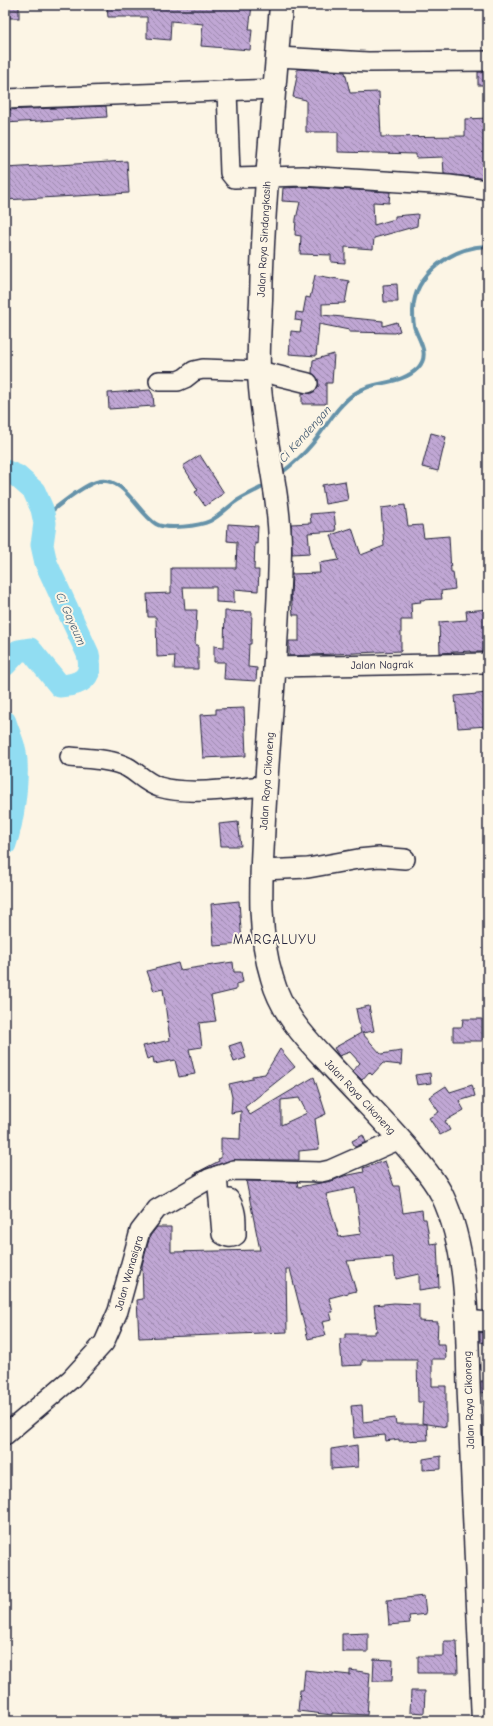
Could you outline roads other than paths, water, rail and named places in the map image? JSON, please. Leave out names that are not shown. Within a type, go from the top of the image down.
[{"type":"highway","name":"Jalan Raya Sindangkasih","points":[[273,472],[262,413],[259,371],[262,245],[282,5]]},
{"type":"highway","name":"Jalan Raya Cikoneng","points":[[273,472],[280,547],[276,667],[266,786],[262,870],[262,905],[265,947],[272,981],[286,1011],[304,1036],[400,1139],[431,1176],[449,1212],[459,1253],[466,1320],[483,1721]]},
{"type":"street","points":[[278,57],[368,62],[488,61]]},
{"type":"street","points":[[5,99],[274,90]]},
{"type":"street","points":[[227,91],[231,176],[234,178],[303,176],[449,185],[486,190]]},
{"type":"street","points":[[158,381],[178,381],[185,378],[194,370],[203,368],[259,371],[308,383]]},
{"type":"street","name":"Jalan Nagrak","points":[[276,667],[488,663]]},
{"type":"street","points":[[70,757],[114,762],[128,768],[145,780],[158,786],[178,791],[266,786]]},
{"type":"street","points":[[262,870],[308,868],[358,859],[379,857],[405,859]]},
{"type":"street","name":"Jalan Wanasigra","points":[[5,1435],[71,1379],[104,1343],[118,1311],[140,1231],[157,1209],[218,1176],[234,1170],[321,1172],[330,1170],[400,1139]]},
{"type":"street","points":[[218,1176],[219,1198]]},
{"type":"street","points":[[466,1320],[488,1322]]},
{"type":"waterway","name":"Ci Kendengan","points":[[280,474],[306,451],[342,404],[354,394],[369,387],[403,378],[418,368],[422,363],[424,353],[414,327],[413,311],[415,297],[420,285],[428,274],[449,257],[462,251],[488,246]]},
{"type":"waterway","name":"Ci Gayeum","points":[[5,471],[17,476],[34,491],[42,509],[45,523],[42,545],[46,563],[88,654],[89,669],[84,679],[80,682],[60,686],[30,649],[18,651],[5,665]]},
{"type":"waterway","name":"Ci Kendengan","points":[[44,517],[71,496],[87,486],[100,481],[109,481],[124,490],[149,519],[156,524],[167,527],[191,526],[210,521],[232,504],[267,484]]},
{"type":"waterway","name":"Ci Gayeum","points":[[5,722],[13,744],[16,762],[16,786],[13,811],[5,844]]},
{"type":"district","name":"MARGALUYU","points":[[275,939]]}]
